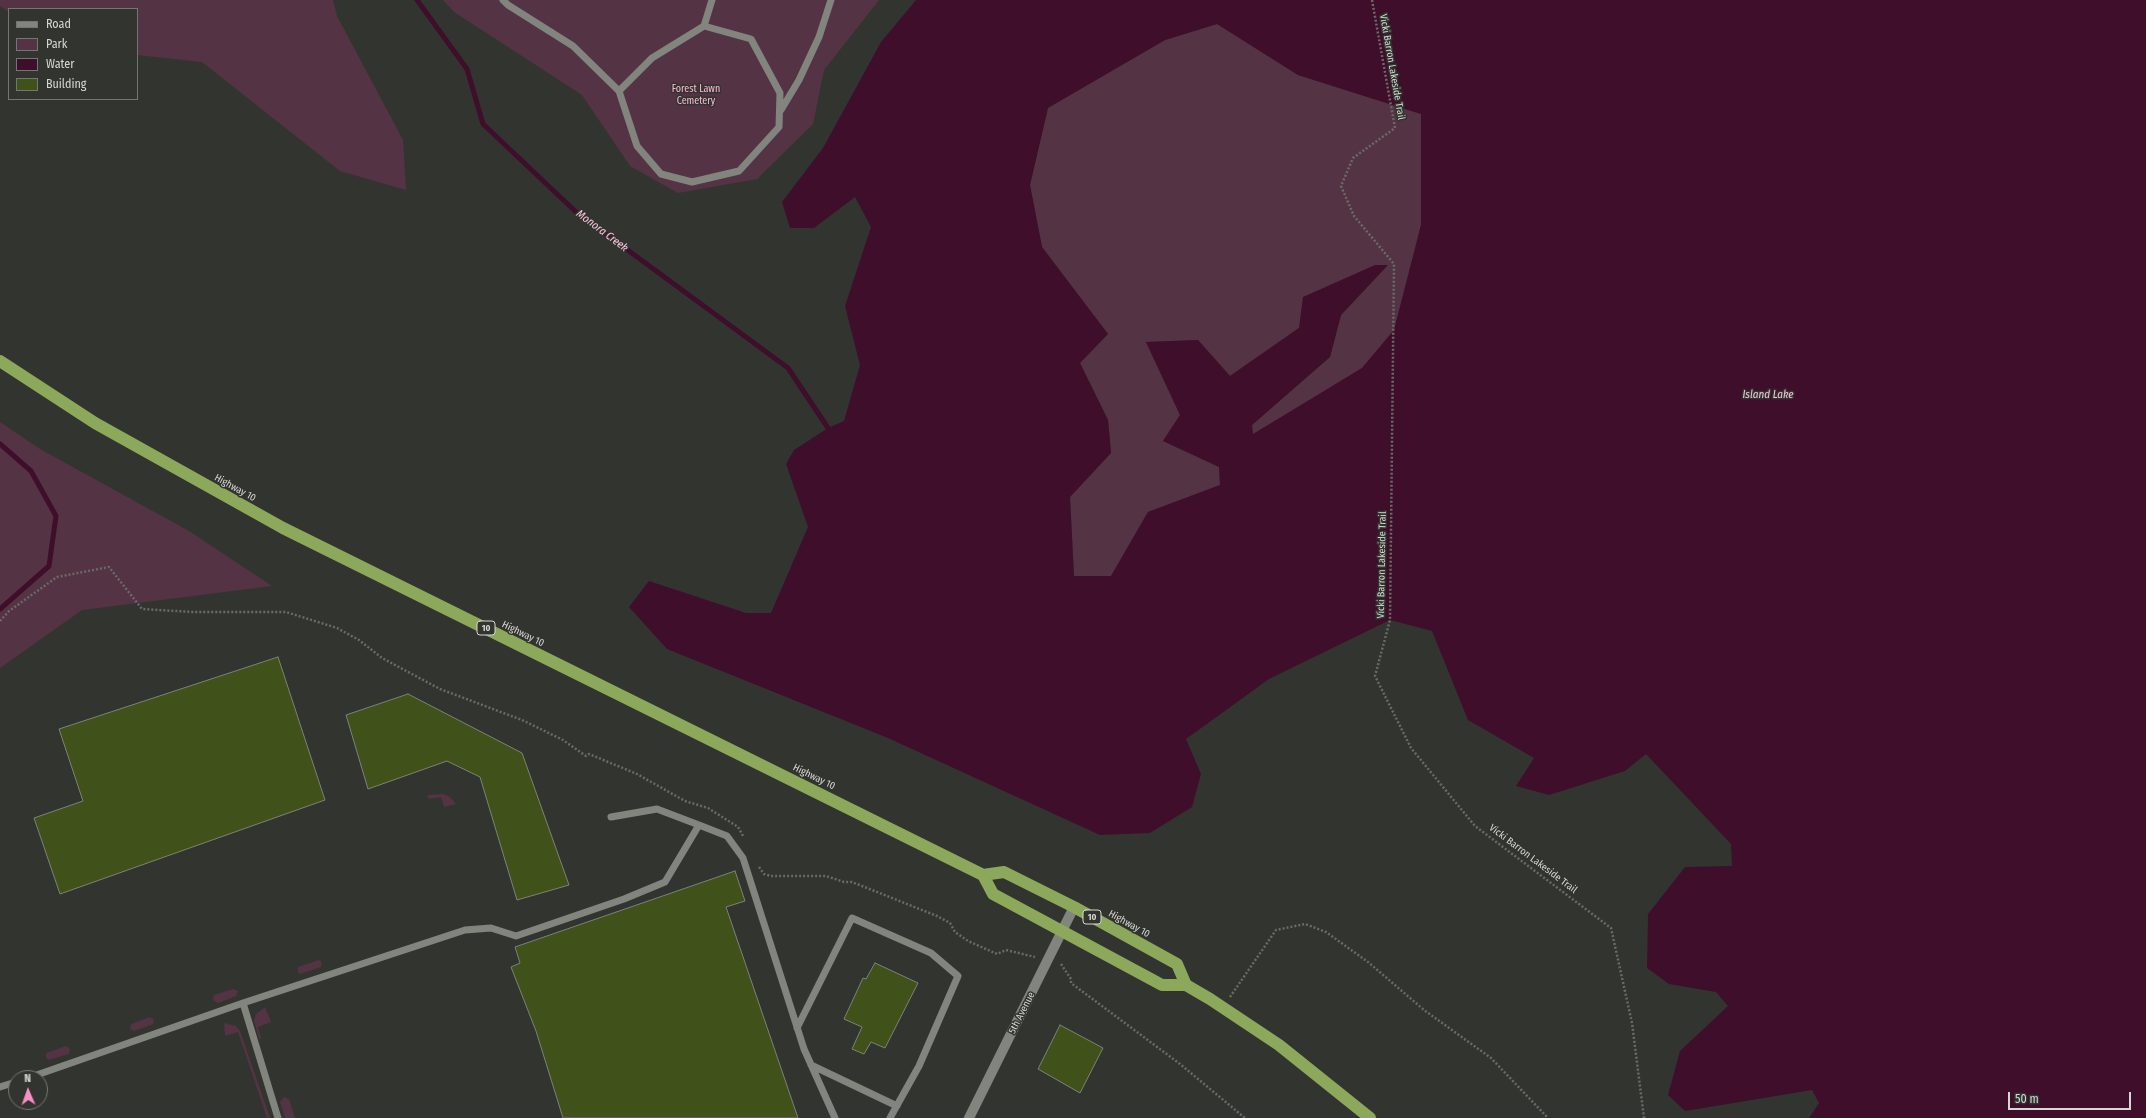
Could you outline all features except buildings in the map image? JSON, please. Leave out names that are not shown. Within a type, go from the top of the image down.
[{"type":"highway","name":"Highway 10","points":[[0,361],[95,423],[283,528],[983,874],[1004,872],[1074,907],[1177,964],[1186,985]]},
{"type":"highway","points":[[983,874],[993,894],[1162,985],[1186,985],[1223,1008],[1278,1045],[1370,1118]]},
{"type":"street","name":"5th Avenue","points":[[969,1118],[1074,907]]},
{"type":"lane","points":[[503,0],[508,5],[574,46],[619,91],[638,146],[661,174],[692,182],[739,171],[780,127],[780,93],[751,39],[704,26]]},
{"type":"lane","points":[[619,91],[652,58],[704,26],[712,0]]},
{"type":"lane","points":[[780,112],[799,80],[816,44],[831,0]]},
{"type":"lane","points":[[611,817],[658,809],[727,836],[742,858],[797,1028],[811,1065],[835,1118]]},
{"type":"lane","points":[[48,1071],[243,1003],[466,930],[491,928],[516,936],[624,899],[665,882],[699,825]]},
{"type":"lane","points":[[797,1028],[852,918],[931,953],[958,976],[919,1066],[890,1118]]},
{"type":"lane","points":[[243,1003],[278,1118]]},
{"type":"lane","points":[[811,1065],[897,1106]]},
{"type":"path","name":"Vicki Barron Lakeside Trail","points":[[1372,0],[1394,128],[1353,158],[1341,186],[1354,216],[1394,264],[1390,620],[1375,676],[1411,748],[1475,826],[1612,928],[1632,1023],[1644,1118]]},
{"type":"path","points":[[0,620],[9,611],[57,577],[109,567],[142,608],[192,612],[286,612],[338,628],[359,640],[382,658],[440,689],[522,720],[563,740],[586,756],[589,754],[637,774],[685,801],[708,808],[738,826],[745,841]]},
{"type":"path","points":[[756,862],[764,874],[771,876],[826,876],[844,882],[852,882],[937,916],[950,923],[955,932],[968,941],[997,954],[1006,950],[1063,964],[1072,978],[1071,983],[1180,1064],[1245,1118]]},
{"type":"path","points":[[1223,1008],[1276,930],[1305,924],[1326,932],[1368,962],[1424,1010],[1491,1058],[1548,1118]]},
{"type":"green space","points":[[0,0],[333,0],[337,16],[403,140],[406,190],[340,171],[202,62],[138,55],[138,8],[8,8],[8,11],[0,6]]},
{"type":"green space","name":"Forest Lawn Cemetery","points":[[443,0],[879,0],[824,70],[813,124],[757,179],[678,193],[630,166],[582,95],[454,12]]},
{"type":"green space","points":[[1217,24],[1298,75],[1421,114],[1421,225],[1394,330],[1362,368],[1253,435],[1252,425],[1330,357],[1341,315],[1387,266],[1230,376],[1198,340],[1146,342],[1180,415],[1163,441],[1219,467],[1220,485],[1148,512],[1111,576],[1074,576],[1070,497],[1111,453],[1108,420],[1080,363],[1108,334],[1042,247],[1030,185],[1048,107],[1165,40]]},
{"type":"green space","points":[[0,422],[40,449],[189,531],[272,586],[82,610],[0,668]]},
{"type":"green space","points":[[443,794],[450,797],[456,804],[444,807],[441,797],[429,799],[427,796]]},
{"type":"green space","points":[[319,960],[322,963],[321,967],[300,974],[298,972],[298,967]]},
{"type":"green space","points":[[233,989],[238,991],[236,996],[218,1003],[213,1000],[214,995]]},
{"type":"green space","points":[[265,1007],[271,1022],[258,1027],[261,1038],[259,1039],[254,1021],[256,1014]]},
{"type":"green space","points":[[150,1017],[154,1020],[153,1024],[134,1031],[130,1029],[131,1024]]},
{"type":"green space","points":[[224,1023],[236,1026],[240,1031],[270,1118],[267,1118],[238,1032],[225,1036]]},
{"type":"green space","points":[[66,1046],[70,1049],[69,1054],[48,1060],[46,1057],[46,1053]]},
{"type":"green space","points":[[284,1097],[289,1099],[295,1118],[285,1118],[280,1102]]},
{"type":"water","name":"Island Lake","points":[[916,0],[2146,0],[2146,1118],[1809,1118],[1819,1103],[1812,1090],[1685,1111],[1668,1095],[1680,1051],[1728,1006],[1716,992],[1669,984],[1647,968],[1648,914],[1685,867],[1732,866],[1731,844],[1646,754],[1625,771],[1549,795],[1516,786],[1534,758],[1468,720],[1432,631],[1390,620],[1269,679],[1186,739],[1201,774],[1192,807],[1150,833],[1100,835],[888,738],[667,649],[629,607],[649,581],[746,613],[771,613],[808,527],[786,464],[794,450],[828,428],[844,421],[860,365],[845,306],[871,227],[855,197],[814,228],[790,228],[782,202],[823,148],[881,42]],"holes":[[[1217,24],[1298,75],[1421,114],[1421,225],[1394,330],[1362,368],[1253,434],[1252,425],[1330,357],[1341,315],[1388,265],[1375,265],[1303,297],[1299,328],[1230,376],[1198,340],[1146,342],[1180,415],[1163,441],[1219,467],[1220,485],[1148,512],[1111,576],[1074,576],[1070,497],[1111,453],[1108,420],[1080,363],[1108,334],[1042,247],[1030,185],[1048,108],[1165,40]]]},
{"type":"waterway","name":"Monora Creek","points":[[417,0],[467,69],[483,124],[576,212],[788,368],[828,428]]},
{"type":"waterway","points":[[0,444],[31,471],[56,516],[49,566],[0,609]]}]
